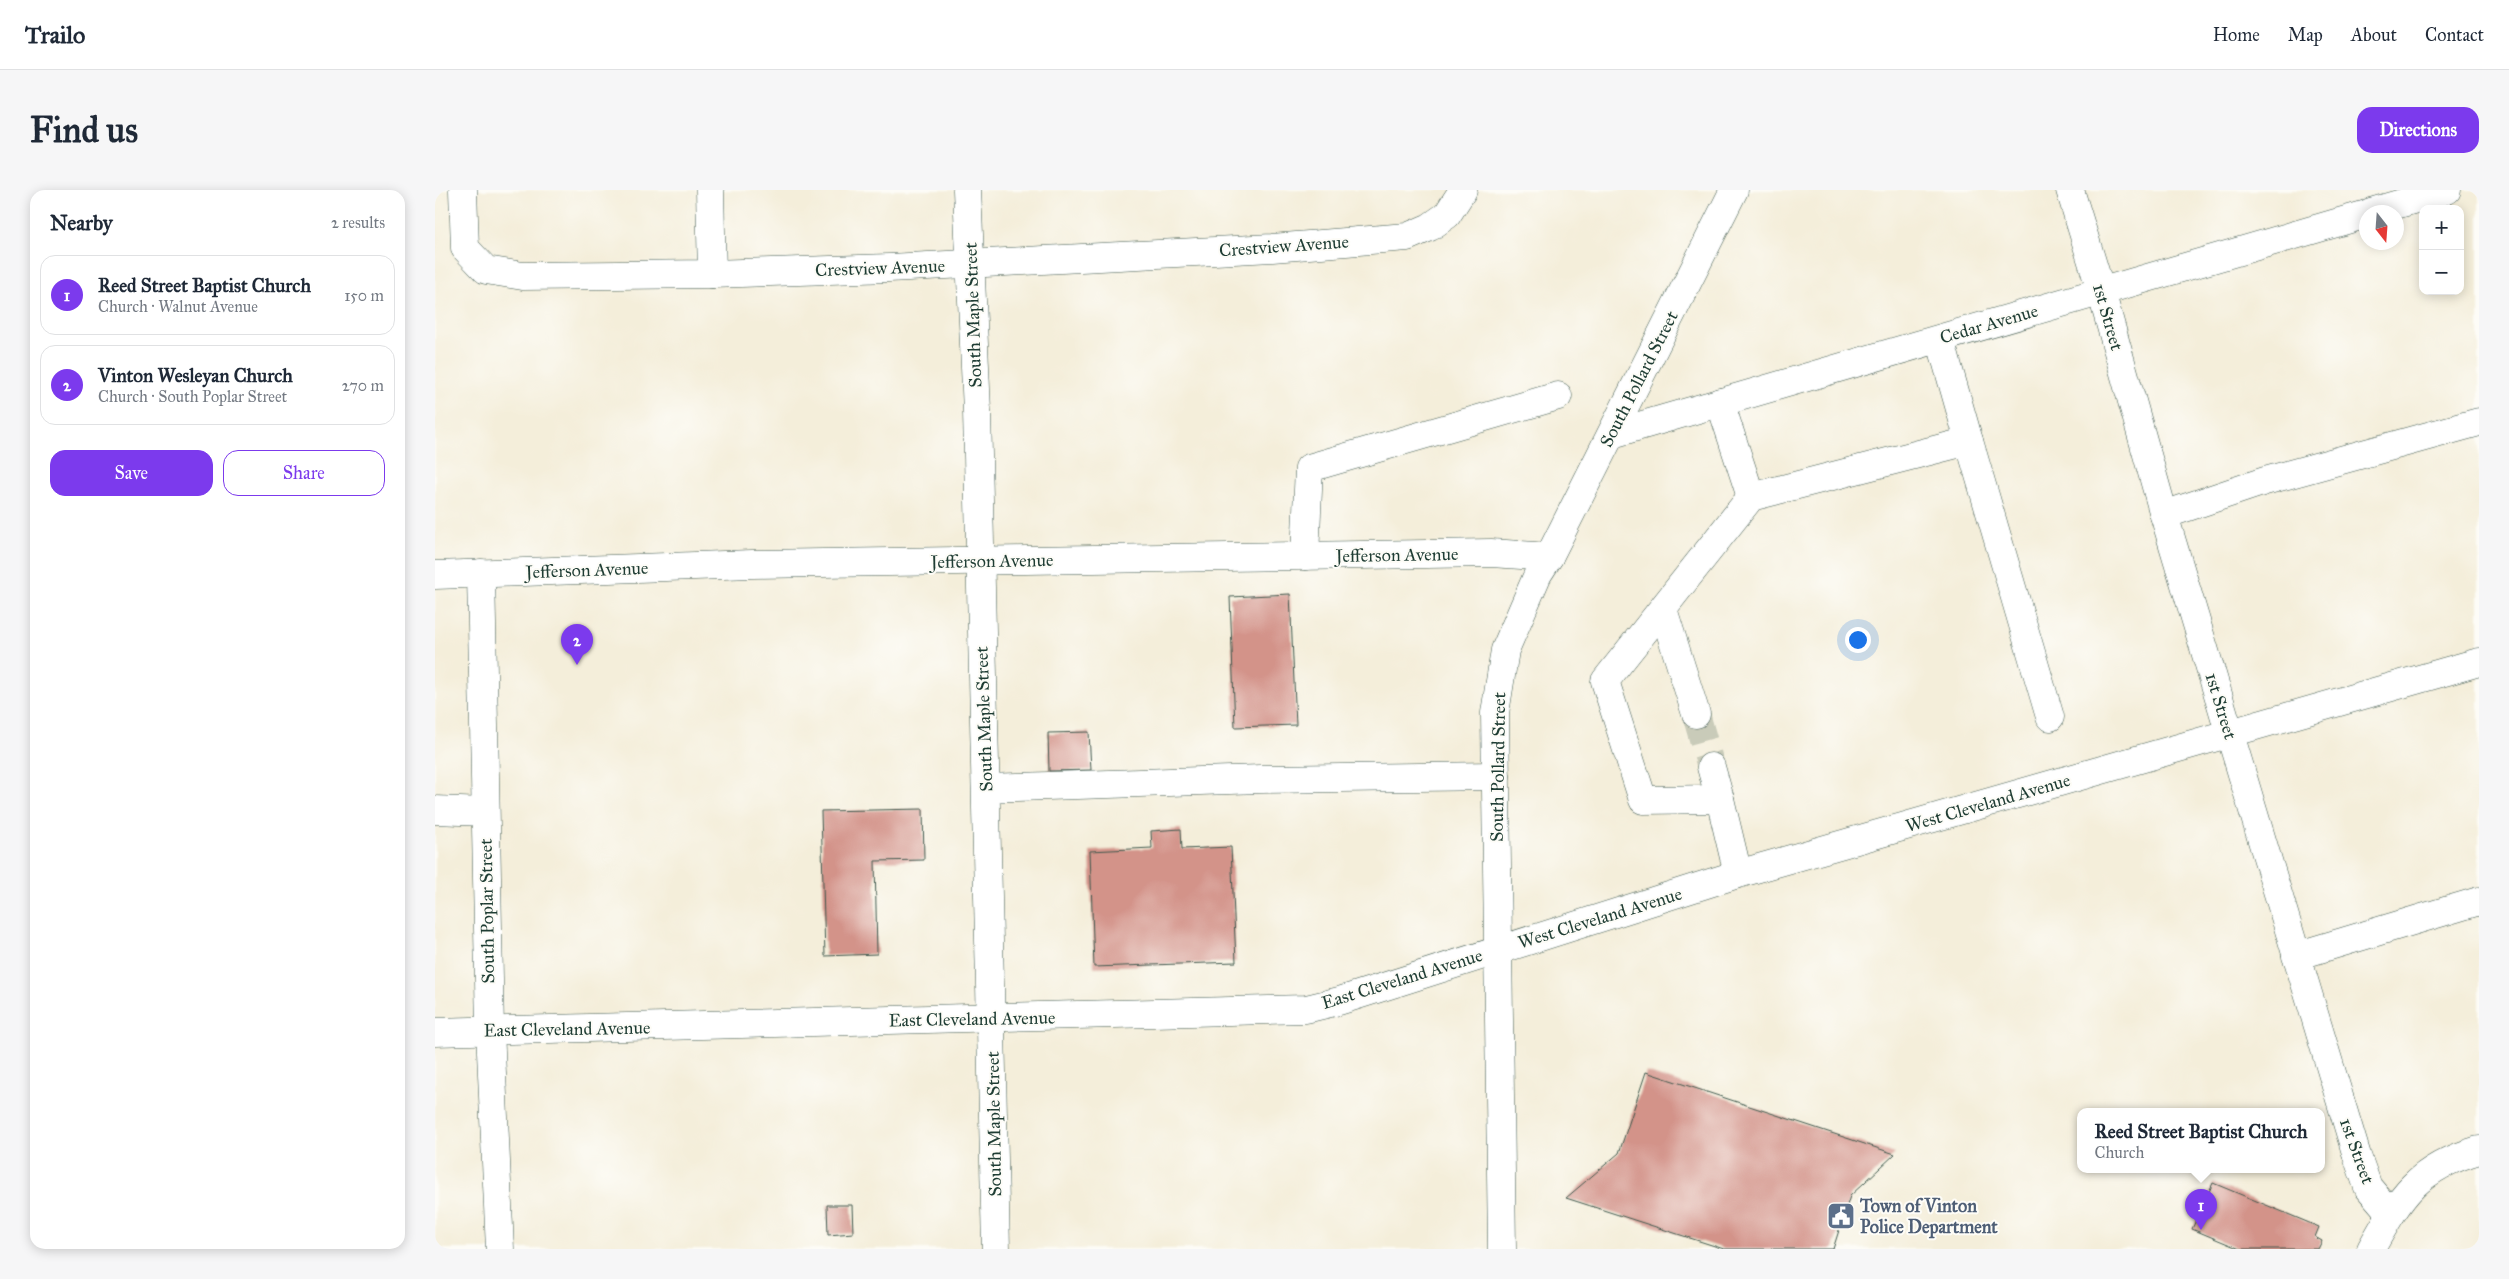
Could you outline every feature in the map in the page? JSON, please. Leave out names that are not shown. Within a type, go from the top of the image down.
[{"type":"street","name":"Crestview Avenue","points":[[463,190],[465,248],[486,270],[523,276],[712,274],[971,264],[1272,248],[1407,237],[1431,227],[1447,214],[1463,190]]},
{"type":"street","points":[[710,190],[712,274]]},
{"type":"street","name":"South Maple Street","points":[[967,190],[977,411],[996,1249]]},
{"type":"street","name":"South Pollard Street","points":[[1502,1249],[1495,713],[1505,650],[1538,574],[1549,557],[1735,190]]},
{"type":"street","name":"1st Street","points":[[2070,190],[2229,735],[2357,1156],[2368,1187],[2391,1214]]},
{"type":"street","points":[[2395,205],[2447,190]]},
{"type":"street","name":"Cedar Avenue","points":[[1612,434],[2359,216]]},
{"type":"street","points":[[1940,338],[2050,717]]},
{"type":"street","points":[[1305,556],[1309,468],[1558,396]]},
{"type":"street","points":[[1720,402],[1751,497]]},
{"type":"street","points":[[2164,515],[2265,481],[2479,422]]},
{"type":"street","points":[[1720,799],[1643,800],[1605,681],[1751,497],[1969,441]]},
{"type":"street","name":"Jefferson Avenue","points":[[435,574],[761,564],[1491,553],[1549,557]]},
{"type":"street","name":"South Poplar Street","points":[[481,573],[490,1030],[500,1249]]},
{"type":"street","points":[[1663,609],[1695,714]]},
{"type":"street","name":"West Cleveland Avenue","points":[[1499,949],[1738,874],[2479,662]]},
{"type":"street","points":[[1711,767],[1738,874]]},
{"type":"street","points":[[986,788],[1261,779],[1496,776]]},
{"type":"street","points":[[435,810],[485,812]]},
{"type":"street","points":[[2295,956],[2479,901]]},
{"type":"street","name":"East Cleveland Avenue","points":[[435,1032],[992,1019],[1307,1009],[1339,1002],[1499,949]]},
{"type":"street","points":[[2371,1249],[2408,1189],[2425,1173],[2479,1150]]},
{"type":"building","points":[[1290,594],[1296,725],[1235,727],[1230,597]]},
{"type":"building","points":[[1089,732],[1091,770],[1049,771],[1048,733]]},
{"type":"building","points":[[923,809],[924,860],[875,861],[877,954],[825,956],[821,811]]},
{"type":"building","points":[[1181,829],[1182,849],[1231,847],[1236,962],[1094,967],[1090,851],[1152,848],[1151,831]]},
{"type":"building","points":[[1646,1072],[1895,1154],[1850,1196],[1833,1249],[1724,1249],[1566,1198],[1619,1153]]},
{"type":"building","points":[[2213,1183],[2319,1227],[2315,1237],[2322,1241],[2318,1249],[2240,1249],[2192,1229]]},
{"type":"building","points":[[827,1205],[852,1205],[853,1233],[828,1235]]},
{"type":"tunnel","points":[[1696,714],[1711,767]]},
{"type":"place","name":"Vinton Wesleyan Church","points":[[577,665]]},
{"type":"place","name":"Town of Vinton Police Department","points":[[1841,1216]]},
{"type":"place","name":"Reed Street Baptist Church","points":[[2201,1230]]}]
